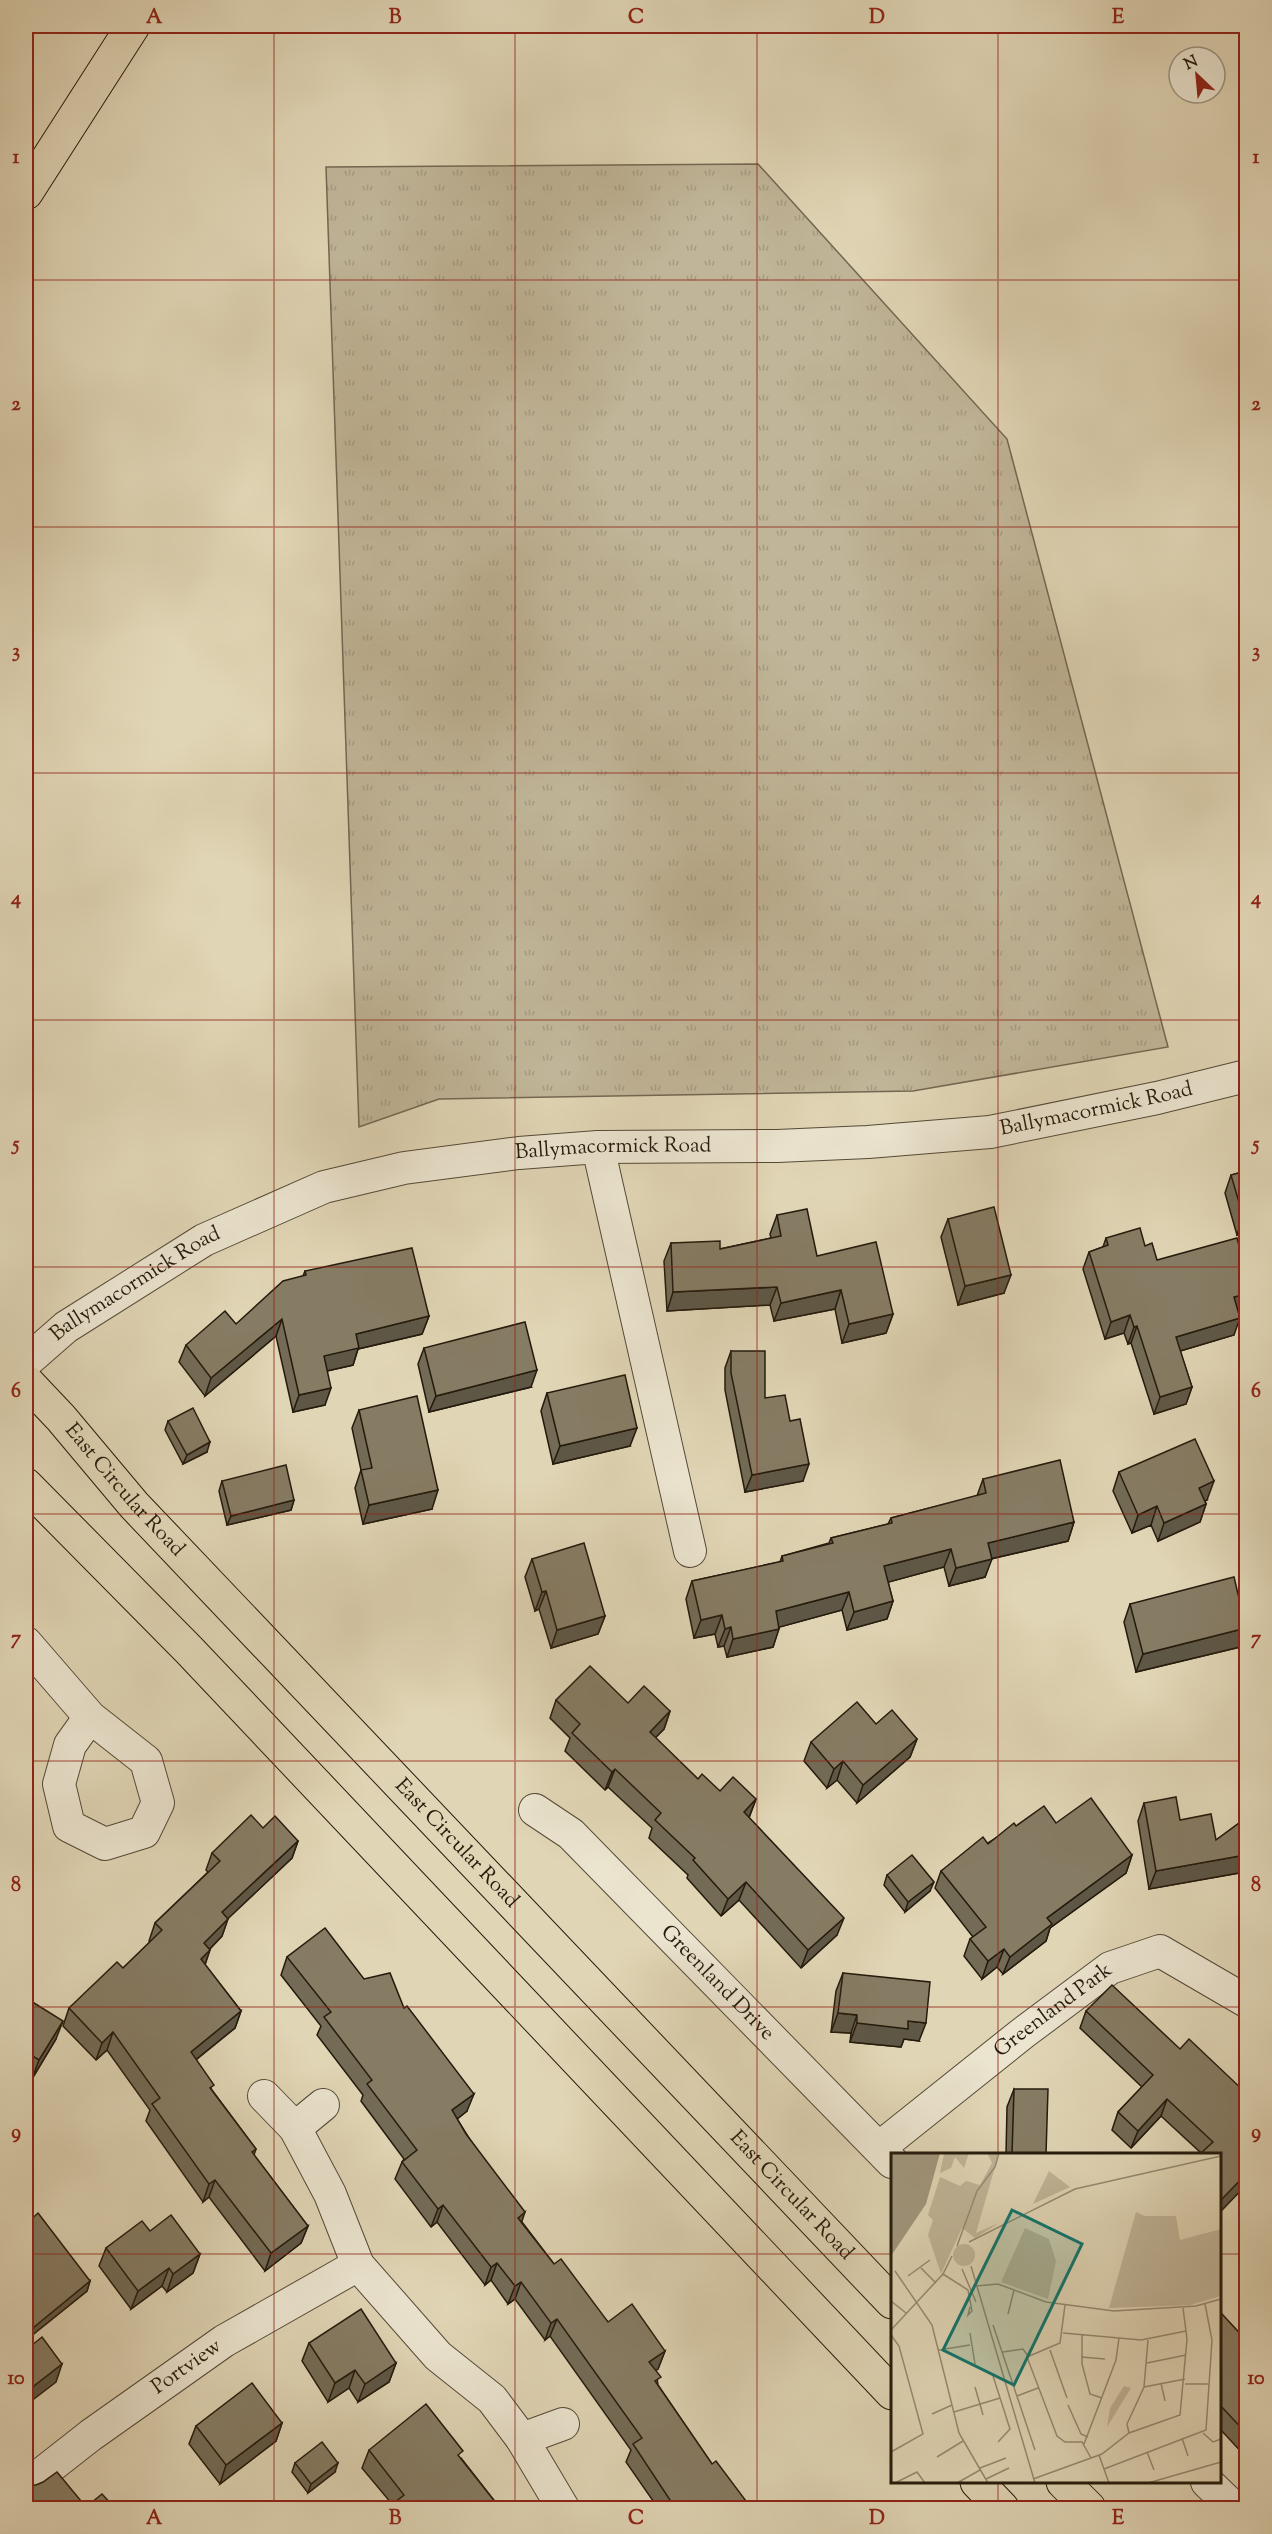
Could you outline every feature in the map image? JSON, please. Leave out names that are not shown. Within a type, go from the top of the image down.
[{"type":"main road","points":[[26,193],[133,26]]},
{"type":"main road","name":"East Circular Road","points":[[26,1381],[61,1418],[134,1505],[891,2301]]},
{"type":"main road","points":[[26,1485],[189,1650],[891,2392]]},
{"type":"main road","points":[[979,2483],[1002,2508]]},
{"type":"main road","points":[[1065,2483],[1089,2508]]},
{"type":"street","name":"Ballymacormick Road","points":[[26,1362],[66,1327],[204,1240],[324,1187],[404,1168],[519,1153],[598,1147],[823,1144],[990,1132],[1157,1098],[1246,1076]]},
{"type":"street","points":[[598,1147],[690,1551]]},
{"type":"street","points":[[26,1643],[90,1717]]},
{"type":"street","name":"Greenland Drive","points":[[536,1810],[571,1834],[886,2155]]},
{"type":"street","name":"Greenland Park","points":[[886,2155],[1023,2033],[1110,1968],[1160,1951],[1246,2001]]},
{"type":"street","points":[[264,2096],[295,2128],[330,2194],[358,2265],[438,2355],[492,2399],[522,2439],[563,2508]]},
{"type":"street","points":[[295,2128],[323,2105]]},
{"type":"street","name":"Portview","points":[[26,2486],[91,2434],[224,2341],[358,2265]]},
{"type":"street","points":[[522,2439],[563,2424]]},
{"type":"street","points":[[1209,2483],[1234,2508]]},
{"type":"green space","points":[[758,164],[1007,439],[1168,1047],[913,1091],[439,1099],[359,1127],[326,167]]},
{"type":"building","points":[[1246,1171],[1246,1216],[1243,1216],[1231,1175]]},
{"type":"building","points":[[994,1207],[1011,1275],[965,1286],[948,1219]]},
{"type":"building","points":[[807,1209],[817,1256],[876,1242],[893,1314],[849,1324],[841,1290],[781,1303],[777,1287],[673,1292],[671,1243],[720,1241],[720,1249],[781,1236],[777,1215]]},
{"type":"building","points":[[1140,1228],[1145,1246],[1152,1243],[1157,1260],[1237,1238],[1246,1271],[1246,1294],[1234,1297],[1240,1318],[1176,1337],[1192,1387],[1160,1397],[1137,1326],[1134,1327],[1130,1315],[1111,1322],[1089,1252],[1108,1245],[1106,1238]]},
{"type":"building","points":[[412,1248],[429,1316],[356,1334],[359,1348],[324,1356],[331,1388],[299,1395],[282,1319],[211,1378],[186,1345],[225,1311],[236,1324],[283,1281],[306,1275],[305,1271]]},
{"type":"building","points":[[525,1322],[537,1370],[436,1396],[424,1348]]},
{"type":"building","points":[[731,1351],[765,1351],[765,1398],[785,1395],[790,1421],[800,1419],[809,1464],[752,1475],[731,1373]]},
{"type":"building","points":[[625,1375],[637,1428],[560,1446],[547,1393]]},
{"type":"building","points":[[417,1396],[438,1490],[369,1505],[361,1470],[372,1468],[359,1410]]},
{"type":"building","points":[[193,1408],[210,1442],[187,1455],[168,1421]]},
{"type":"building","points":[[1195,1439],[1214,1481],[1199,1488],[1206,1504],[1164,1523],[1157,1506],[1138,1515],[1119,1472]]},
{"type":"building","points":[[1060,1460],[1074,1522],[988,1543],[992,1559],[956,1568],[951,1549],[884,1566],[893,1601],[854,1612],[849,1592],[776,1611],[779,1629],[733,1639],[731,1627],[725,1629],[722,1615],[701,1620],[692,1581],[783,1561],[782,1556],[833,1543],[831,1538],[892,1523],[891,1518],[986,1493],[983,1479]]},
{"type":"building","points":[[286,1465],[294,1500],[231,1516],[222,1481]]},
{"type":"building","points":[[584,1543],[605,1616],[557,1630],[546,1591],[542,1592],[532,1559]]},
{"type":"building","points":[[1234,1577],[1246,1628],[1143,1654],[1130,1604]]},
{"type":"building","points":[[590,1666],[628,1703],[644,1686],[670,1711],[650,1732],[698,1779],[702,1774],[720,1791],[733,1777],[756,1799],[744,1812],[844,1918],[808,1950],[746,1882],[728,1899],[693,1860],[695,1858],[655,1820],[661,1813],[615,1769],[612,1772],[572,1733],[580,1724],[556,1700]]},
{"type":"building","points":[[857,1702],[876,1724],[892,1710],[917,1739],[863,1785],[843,1761],[834,1769],[811,1742]]},
{"type":"building","points":[[1176,1797],[1180,1820],[1211,1814],[1216,1840],[1246,1818],[1246,1856],[1156,1871],[1144,1803]]},
{"type":"building","points":[[1091,1798],[1132,1855],[1047,1918],[1052,1924],[1010,1957],[1004,1949],[988,1961],[970,1939],[986,1927],[941,1871],[983,1837],[988,1844],[1014,1823],[1016,1826],[1044,1806],[1056,1823]]},
{"type":"building","points":[[251,1815],[263,1828],[275,1816],[298,1841],[222,1912],[228,1919],[204,1943],[210,1950],[201,1959],[241,2011],[191,2052],[214,2085],[210,2088],[256,2149],[252,2152],[308,2226],[271,2253],[215,2180],[209,2184],[152,2104],[160,2098],[113,2032],[102,2043],[69,2008],[117,1962],[123,1968],[162,1930],[155,1923],[220,1861],[212,1853]]},
{"type":"building","points":[[912,1855],[934,1882],[908,1902],[887,1875]]},
{"type":"building","points":[[325,1928],[364,1979],[390,1973],[404,2008],[407,2006],[474,2094],[452,2110],[466,2134],[525,2212],[518,2218],[554,2264],[561,2259],[608,2322],[632,2304],[665,2351],[649,2362],[661,2377],[655,2381],[712,2464],[716,2461],[749,2505],[744,2508],[671,2508],[674,2506],[633,2444],[642,2438],[557,2319],[551,2323],[521,2282],[515,2286],[497,2263],[491,2267],[443,2205],[438,2209],[402,2162],[417,2150],[367,2084],[372,2080],[324,2017],[331,2012],[287,1957]]},
{"type":"building","points":[[843,1973],[930,1982],[926,2023],[908,2021],[908,2029],[857,2023],[857,2015],[838,2013]]},
{"type":"building","points":[[1112,1985],[1180,2049],[1189,2039],[1246,2093],[1246,2174],[1221,2200],[1221,2153],[1201,2153],[1213,2142],[1167,2099],[1138,2131],[1118,2112],[1153,2075],[1086,2011]]},
{"type":"building","points":[[26,1998],[63,2021],[39,2060],[26,2052]]},
{"type":"building","points":[[1014,2089],[1048,2089],[1046,2153],[1012,2153]]},
{"type":"building","points":[[38,2213],[90,2281],[34,2327],[26,2316],[26,2224]]},
{"type":"building","points":[[171,2215],[200,2254],[173,2274],[169,2268],[138,2291],[106,2248],[142,2221],[150,2231]]},
{"type":"building","points":[[361,2309],[396,2363],[365,2384],[355,2370],[335,2383],[309,2343]]},
{"type":"building","points":[[1221,2313],[1246,2340],[1246,2433],[1221,2406]]},
{"type":"building","points":[[42,2337],[62,2364],[26,2392],[26,2350]]},
{"type":"building","points":[[252,2383],[282,2423],[226,2465],[196,2426]]},
{"type":"building","points":[[26,2400],[32,2408],[26,2413]]},
{"type":"building","points":[[426,2404],[463,2451],[458,2455],[500,2508],[392,2508],[390,2506],[404,2495],[369,2450]]},
{"type":"building","points":[[322,2442],[338,2463],[311,2484],[295,2463]]},
{"type":"building","points":[[57,2472],[86,2507],[102,2494],[115,2508],[32,2508],[26,2500],[26,2488],[29,2485],[43,2482]]}]
